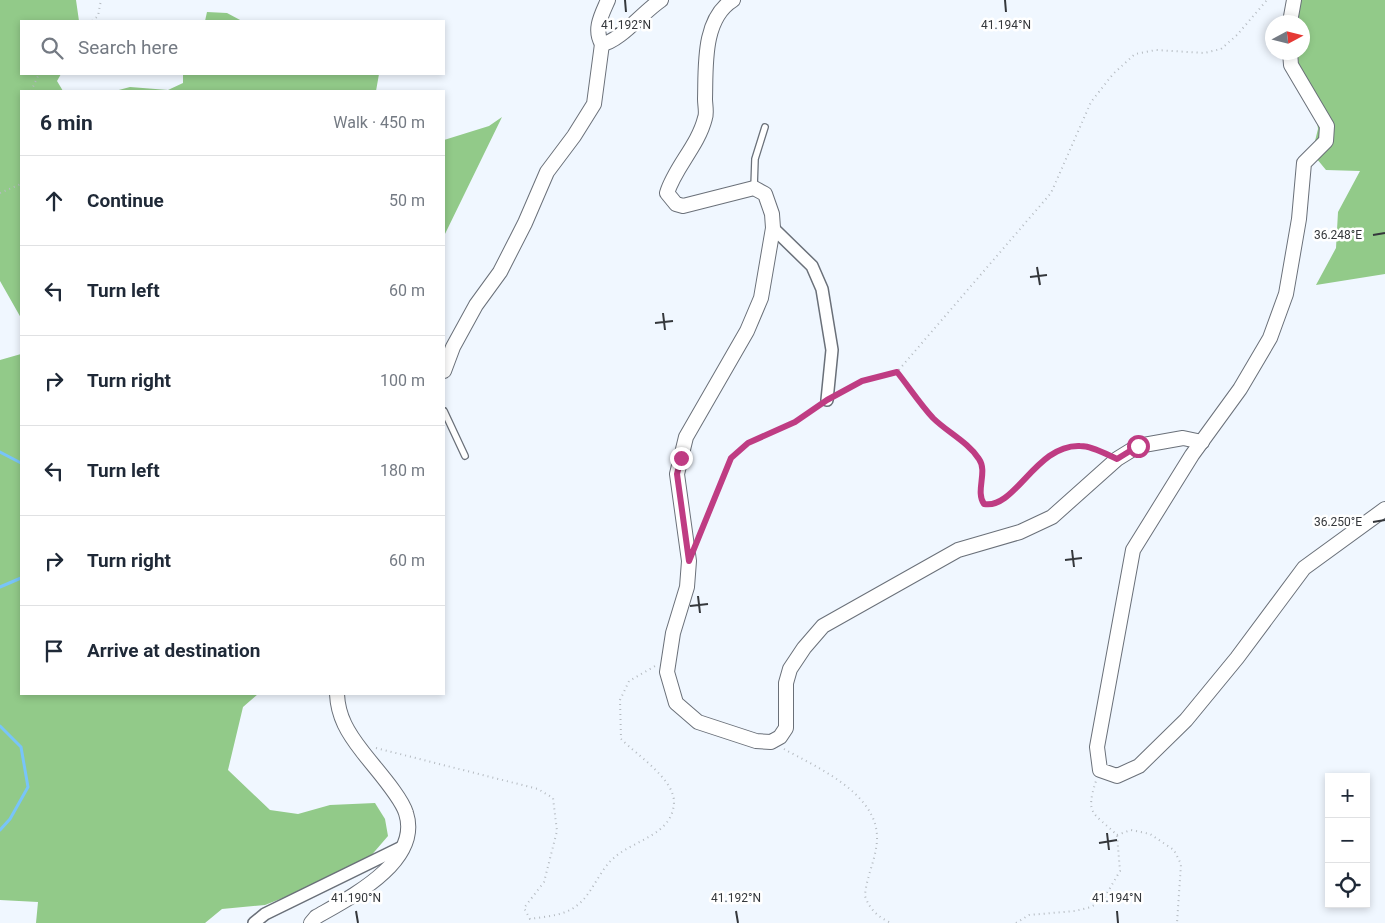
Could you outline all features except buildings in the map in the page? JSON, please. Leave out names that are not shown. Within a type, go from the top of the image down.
[{"type":"street","points":[[445,368],[453,347],[500,272],[525,224],[547,172],[574,136],[594,104],[602,44],[598,38],[598,21],[608,0]]},
{"type":"street","points":[[602,44],[609,43],[624,33],[641,15],[662,0]]},
{"type":"street","points":[[733,0],[726,4],[710,33],[707,60],[706,117],[686,160],[670,183],[667,193],[676,204],[683,206],[754,188],[761,190],[770,204],[773,228],[761,298],[751,323],[703,411],[686,437],[677,474],[689,561],[687,587],[666,672],[671,693],[676,703],[686,714],[706,725],[756,741],[771,742],[780,737],[786,728],[786,683],[790,669],[804,648],[823,626],[958,550],[1020,532],[1052,517],[1117,459],[1138,446],[1183,438],[1202,442]]},
{"type":"street","points":[[1291,15],[1294,0]]},
{"type":"street","points":[[1291,60],[1291,65],[1327,126],[1326,141],[1304,162],[1299,219],[1286,294],[1270,338],[1240,389],[1202,442],[1133,550],[1097,747],[1100,770],[1117,776],[1139,766],[1186,720],[1237,658],[1304,568],[1385,509]]},
{"type":"street","points":[[773,228],[812,266],[822,289],[832,350],[827,400]]},
{"type":"street","points":[[311,923],[316,918],[367,887],[392,865],[404,846],[409,827],[406,812],[355,742],[337,711],[337,695]]},
{"type":"street","points":[[254,923],[265,914],[404,846]]},
{"type":"lane","points":[[754,188],[755,159],[764,127]]},
{"type":"lane","points":[[445,413],[465,456]]},
{"type":"path","points":[[93,20],[98,16],[101,0]]},
{"type":"path","points":[[689,561],[731,458],[748,443],[795,422],[827,400],[862,381],[897,372],[1051,194],[1091,102],[1112,74],[1135,54],[1156,50],[1204,53],[1221,48],[1237,35],[1267,0]]},
{"type":"path","points":[[31,90],[38,75]]},
{"type":"path","points":[[0,193],[20,184]]},
{"type":"path","points":[[897,372],[932,418],[973,451],[980,460],[983,466],[981,493],[984,504],[996,504],[1009,495],[1045,458],[1061,448],[1081,445],[1117,459]]},
{"type":"path","points":[[355,742],[538,789],[553,798],[557,831],[544,882],[524,908],[530,919],[562,914],[581,903],[615,856],[658,832],[670,819],[674,804],[672,793],[660,773],[642,760],[621,739],[620,700],[629,681],[668,659]]},
{"type":"path","points":[[771,742],[846,784],[874,817],[877,838],[865,896],[868,904],[877,916],[891,923]]},
{"type":"path","points":[[1016,923],[1029,915],[1075,911],[1091,907],[1103,900],[1120,871],[1117,835],[1092,811],[1089,803],[1100,770]]},
{"type":"path","points":[[1117,835],[1130,830],[1150,834],[1174,850],[1181,864],[1177,923]]},
{"type":"green space","points":[[0,0],[76,0],[79,20],[20,20],[20,75],[60,75],[57,81],[62,90],[20,90],[20,316],[0,281]]},
{"type":"green space","points":[[1290,0],[1385,0],[1385,274],[1316,285],[1336,248],[1338,212],[1360,171],[1326,170],[1312,153],[1318,129],[1316,113],[1289,60],[1310,60],[1310,15],[1288,15]]},
{"type":"green space","points":[[207,12],[227,13],[240,20],[205,20]]},
{"type":"green space","points":[[183,75],[379,75],[376,90],[168,90],[183,83]]},
{"type":"green space","points":[[130,87],[168,90],[119,90]]},
{"type":"green space","points":[[502,117],[445,234],[445,140],[489,126]]},
{"type":"green space","points":[[20,354],[20,695],[257,695],[243,707],[228,770],[270,810],[298,814],[330,805],[375,803],[385,819],[388,836],[369,858],[351,871],[265,905],[222,909],[205,923],[36,923],[38,902],[0,900],[0,360]]},
{"type":"waterway","points":[[0,452],[20,462]]},
{"type":"waterway","points":[[0,587],[20,578]]},
{"type":"waterway","points":[[0,726],[21,747],[28,787],[10,819],[0,830]]},
{"type":"route","points":[[681,458],[677,474],[689,561],[731,458],[748,443],[795,422],[827,400],[862,381],[897,372],[932,418],[973,451],[980,460],[983,466],[981,493],[984,504],[996,504],[1009,495],[1045,458],[1061,448],[1081,445],[1117,459],[1138,446]]}]
